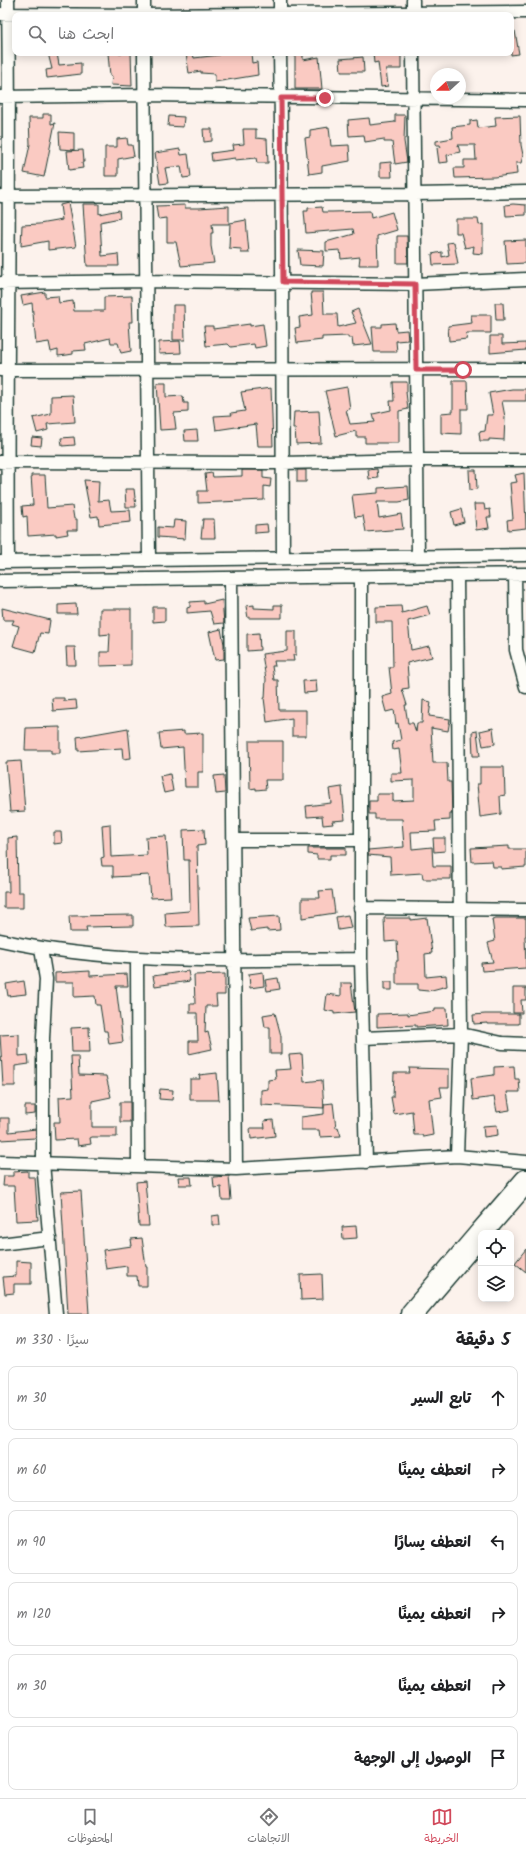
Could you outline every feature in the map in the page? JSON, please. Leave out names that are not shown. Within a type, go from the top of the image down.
[{"type":"highway","points":[[484,1230],[526,1181]]},
{"type":"highway","points":[[412,1314],[478,1237]]},
{"type":"street","points":[[8,0],[4,14],[4,562],[526,555]]},
{"type":"street","points":[[144,0],[144,12]]},
{"type":"street","points":[[280,0],[280,12]]},
{"type":"street","points":[[346,12],[413,9],[526,12]]},
{"type":"street","points":[[144,56],[149,560]]},
{"type":"street","points":[[280,56],[283,282],[283,558]]},
{"type":"street","points":[[413,56],[418,556]]},
{"type":"street","points":[[5,97],[145,95],[281,98],[526,100]]},
{"type":"street","points":[[4,196],[526,192]]},
{"type":"street","points":[[4,283],[147,281],[415,284],[526,279]]},
{"type":"street","points":[[3,370],[282,371],[526,369]]},
{"type":"street","points":[[3,462],[282,463],[417,460],[526,460]]},
{"type":"street","points":[[0,581],[520,574],[516,650],[526,687]]},
{"type":"street","points":[[457,575],[460,908],[460,1034],[457,1156]]},
{"type":"street","points":[[362,577],[360,908],[366,1162]]},
{"type":"street","points":[[232,579],[236,1169]]},
{"type":"street","points":[[234,840],[360,840]]},
{"type":"street","points":[[360,908],[460,908],[526,910]]},
{"type":"street","points":[[0,940],[41,949],[137,959],[361,959]]},
{"type":"street","points":[[41,949],[46,979],[43,1038],[43,1163],[56,1314]]},
{"type":"street","points":[[137,959],[138,1166]]},
{"type":"street","points":[[363,1038],[460,1034],[502,1043],[526,1044]]},
{"type":"street","points":[[0,1162],[236,1169],[457,1156],[526,1162]]},
{"type":"street","points":[[0,1244],[50,1238]]},
{"type":"building","points":[[514,31],[515,31],[519,54],[514,55]]},
{"type":"building","points":[[49,56],[58,56],[59,65],[81,63],[81,74],[47,78],[46,70],[52,69]]},
{"type":"building","points":[[108,56],[131,56],[132,86],[111,85],[112,76],[110,76]]},
{"type":"building","points":[[186,56],[194,56],[194,58],[211,56],[251,56],[252,63],[257,62],[258,75],[215,82],[215,74],[201,73],[201,71],[189,73]]},
{"type":"building","points":[[295,56],[303,56],[303,60],[319,57],[322,89],[295,89]]},
{"type":"building","points":[[373,56],[401,56],[401,69],[386,69],[388,86],[381,87],[378,62],[374,63]]},
{"type":"building","points":[[363,57],[364,72],[341,72],[340,59]]},
{"type":"building","points":[[43,114],[51,114],[51,124],[55,123],[44,177],[24,173],[30,144],[29,118],[43,118]]},
{"type":"building","points":[[395,115],[405,115],[404,141],[407,162],[395,164],[392,142],[384,142],[384,139],[365,142],[364,135],[349,136],[348,120],[369,118],[370,125],[395,122]]},
{"type":"building","points":[[169,116],[184,117],[183,127],[168,126]]},
{"type":"building","points":[[520,116],[521,145],[523,155],[521,163],[516,163],[517,174],[494,177],[455,178],[454,168],[464,168],[464,160],[476,160],[475,145],[458,145],[460,152],[447,155],[448,162],[439,163],[437,148],[441,147],[440,145],[436,145],[436,141],[453,138],[452,127],[470,125],[470,121],[477,120],[478,128],[496,126],[495,117]]},
{"type":"building","points":[[329,127],[331,146],[349,145],[350,161],[322,166],[322,172],[309,174],[305,138],[310,137],[310,130]]},
{"type":"building","points":[[203,129],[212,129],[212,141],[204,142]]},
{"type":"building","points":[[243,129],[256,129],[256,138],[267,139],[268,163],[257,163],[256,158],[235,160],[235,158],[212,161],[211,153],[234,150],[233,145],[244,144]]},
{"type":"building","points":[[59,132],[74,133],[74,150],[60,149]]},
{"type":"building","points":[[127,138],[128,145],[132,145],[134,156],[118,159],[118,176],[105,176],[105,147],[117,147],[117,139]]},
{"type":"building","points":[[180,149],[181,155],[188,154],[191,177],[183,178],[181,166],[165,168],[168,183],[160,184],[155,153]]},
{"type":"building","points":[[83,150],[83,168],[69,170],[67,151]]},
{"type":"building","points":[[391,162],[392,177],[380,177],[380,163]]},
{"type":"building","points":[[68,203],[76,247],[48,250],[48,241],[21,246],[22,225],[62,220],[60,205]]},
{"type":"building","points":[[83,204],[99,204],[99,214],[119,210],[120,218],[100,222],[102,256],[118,254],[119,266],[87,266]]},
{"type":"building","points":[[185,205],[185,208],[229,206],[229,224],[212,224],[213,233],[211,233],[211,246],[214,263],[181,266],[176,242],[167,242],[167,218],[158,219],[156,206]]},
{"type":"building","points":[[505,205],[526,205],[526,215],[506,216]]},
{"type":"building","points":[[322,207],[323,212],[370,211],[371,218],[392,212],[397,230],[377,236],[378,265],[359,265],[360,257],[341,259],[340,250],[326,251],[326,242],[354,234],[353,229],[306,233],[304,211],[308,211],[308,208]]},
{"type":"building","points":[[456,219],[478,219],[479,225],[483,224],[483,254],[473,253],[474,246],[465,248],[461,233],[456,233]]},
{"type":"building","points":[[246,220],[249,253],[241,253],[241,249],[229,248],[230,223]]},
{"type":"building","points":[[397,236],[407,236],[408,263],[397,263]]},
{"type":"building","points":[[526,240],[526,263],[507,264],[505,241]]},
{"type":"building","points":[[454,242],[458,264],[433,265],[432,254],[442,252],[442,257],[449,255],[447,243]]},
{"type":"building","points":[[298,250],[324,251],[323,266],[300,265]]},
{"type":"building","points":[[45,292],[45,297],[58,296],[59,303],[73,301],[74,311],[104,311],[104,297],[132,296],[133,322],[129,322],[131,351],[121,353],[118,343],[111,343],[110,338],[85,344],[86,350],[73,351],[73,354],[58,356],[58,350],[51,352],[49,342],[36,344],[32,303],[23,305],[21,296]]},
{"type":"building","points":[[311,292],[323,292],[324,314],[337,314],[338,327],[356,323],[351,312],[358,309],[372,344],[353,346],[352,338],[348,338],[348,336],[322,337],[322,340],[297,343],[295,328],[300,327],[299,317],[313,315]]},
{"type":"building","points":[[495,303],[503,303],[504,320],[496,320]]},
{"type":"building","points":[[173,305],[184,305],[185,340],[173,340]]},
{"type":"building","points":[[471,315],[491,315],[491,333],[466,333],[467,339],[449,341],[448,326],[472,323]]},
{"type":"building","points":[[395,323],[396,331],[407,330],[408,340],[396,341],[397,352],[374,352],[372,327],[382,327],[382,324]]},
{"type":"building","points":[[250,324],[250,326],[263,324],[266,346],[255,348],[254,344],[231,347],[228,344],[206,346],[204,326],[213,326],[213,329]]},
{"type":"building","points":[[490,336],[502,336],[502,344],[526,343],[526,350],[490,353]]},
{"type":"building","points":[[180,341],[181,353],[159,354],[159,342]]},
{"type":"building","points":[[453,381],[467,381],[468,409],[461,409],[461,434],[441,433],[441,413],[453,412]]},
{"type":"building","points":[[393,382],[407,382],[406,392],[408,409],[399,411],[399,443],[365,443],[365,437],[356,437],[356,431],[336,436],[325,391],[347,387],[350,409],[346,410],[350,424],[375,422],[373,414],[391,410],[390,401],[394,401]]},
{"type":"building","points":[[157,383],[166,383],[166,397],[183,396],[184,403],[188,403],[188,412],[174,413],[176,429],[160,430]]},
{"type":"building","points":[[271,388],[273,446],[258,446],[256,424],[216,430],[214,416],[232,415],[231,413],[245,411],[241,392]]},
{"type":"building","points":[[512,389],[526,389],[526,401],[502,401],[505,417],[504,440],[489,439],[489,441],[480,441],[479,432],[485,431],[487,415],[493,415],[489,393]]},
{"type":"building","points":[[73,395],[75,422],[47,424],[48,430],[37,433],[33,418],[51,414],[51,396]]},
{"type":"building","points":[[319,411],[321,443],[296,444],[295,428],[293,428],[294,412]]},
{"type":"building","points":[[197,430],[198,441],[185,441],[184,431]]},
{"type":"building","points":[[32,437],[42,438],[41,446],[31,445]]},
{"type":"building","points":[[74,437],[75,445],[62,446],[61,438]]},
{"type":"building","points":[[377,469],[378,478],[369,479],[368,470]]},
{"type":"building","points":[[242,470],[263,470],[263,478],[271,479],[270,487],[264,486],[264,500],[198,503],[198,491],[207,491],[205,474],[212,473],[213,477],[242,476]]},
{"type":"building","points":[[297,470],[306,470],[306,482],[297,482]]},
{"type":"building","points":[[469,470],[476,470],[477,489],[470,490]]},
{"type":"building","points":[[524,473],[526,528],[508,530],[507,520],[513,519],[510,483],[517,482],[515,475]]},
{"type":"building","points":[[31,475],[45,475],[47,508],[72,506],[74,519],[77,519],[77,530],[67,530],[68,534],[56,536],[56,534],[28,536],[27,516],[23,517],[22,506],[33,505]]},
{"type":"building","points":[[84,480],[99,481],[98,501],[109,500],[111,511],[130,510],[131,522],[99,525],[98,516],[91,517]]},
{"type":"building","points":[[408,486],[409,500],[399,502],[377,502],[379,518],[401,514],[403,529],[366,532],[363,516],[355,517],[352,495],[378,493],[378,488]]},
{"type":"building","points":[[125,489],[134,489],[136,507],[126,507]]},
{"type":"building","points":[[474,504],[484,504],[485,510],[490,509],[491,517],[487,517],[489,528],[476,530]]},
{"type":"building","points":[[461,509],[464,522],[454,525],[451,512]]},
{"type":"building","points":[[203,519],[214,519],[215,538],[201,538]]},
{"type":"building","points":[[174,520],[186,521],[185,539],[158,537],[158,527],[173,528]]},
{"type":"building","points":[[267,524],[268,532],[255,533],[255,525]]},
{"type":"building","points":[[222,600],[224,623],[214,624],[210,611],[187,613],[187,608],[190,607],[190,602],[204,601],[204,604]]},
{"type":"building","points":[[76,604],[77,614],[58,614],[58,605]]},
{"type":"building","points":[[254,605],[254,608],[274,609],[274,605],[282,605],[282,618],[248,618],[246,606]]},
{"type":"building","points":[[401,606],[402,613],[427,606],[430,615],[408,621],[411,650],[429,646],[432,657],[407,663],[409,688],[402,689],[407,705],[405,705],[408,723],[413,723],[416,732],[417,723],[422,723],[423,700],[431,702],[429,716],[450,719],[448,731],[431,728],[433,763],[447,763],[448,782],[451,782],[452,814],[450,814],[450,820],[435,821],[436,831],[411,832],[412,849],[432,847],[433,866],[451,866],[451,879],[423,879],[422,873],[391,875],[390,857],[368,855],[368,850],[404,847],[402,819],[375,819],[375,814],[369,814],[369,801],[377,801],[377,794],[393,794],[393,801],[414,800],[414,780],[391,781],[391,773],[402,773],[399,749],[393,750],[392,742],[401,740],[398,723],[396,724],[394,710],[386,712],[382,697],[392,694],[389,667],[393,667],[392,622],[376,622],[376,607]]},
{"type":"building","points":[[153,607],[165,607],[165,621],[153,622]]},
{"type":"building","points":[[2,608],[50,620],[48,634],[40,633],[35,652],[13,646],[19,626],[12,624],[14,620],[3,620]]},
{"type":"building","points":[[100,609],[131,609],[131,665],[100,666],[100,652],[109,652],[110,634],[100,635]]},
{"type":"building","points":[[221,629],[224,644],[224,659],[215,660],[209,632]]},
{"type":"building","points":[[287,631],[296,631],[296,655],[293,655],[294,661],[274,661],[275,666],[272,666],[274,680],[278,680],[279,710],[306,710],[306,736],[292,736],[292,718],[267,722],[264,698],[266,679],[262,654],[287,651]]},
{"type":"building","points":[[259,633],[260,650],[247,651],[247,634]]},
{"type":"building","points":[[66,647],[75,647],[76,665],[67,665]]},
{"type":"building","points":[[316,680],[317,692],[304,693],[303,681]]},
{"type":"building","points":[[52,698],[64,698],[64,701],[76,700],[77,709],[53,711]]},
{"type":"building","points":[[60,727],[60,753],[51,753],[51,750],[25,750],[26,728]]},
{"type":"building","points":[[128,728],[131,758],[123,759],[122,748],[78,751],[77,737]]},
{"type":"building","points":[[493,728],[495,744],[483,746],[480,731]]},
{"type":"building","points":[[184,731],[184,734],[203,733],[203,772],[198,772],[198,787],[185,787],[183,747],[161,749],[159,733]]},
{"type":"building","points":[[477,731],[480,756],[473,756],[472,732]]},
{"type":"building","points":[[249,741],[283,741],[283,780],[265,780],[266,789],[250,789]]},
{"type":"building","points":[[21,761],[25,811],[10,812],[6,762]]},
{"type":"building","points":[[480,767],[504,767],[505,795],[500,796],[501,814],[480,817],[477,784],[480,784]]},
{"type":"building","points":[[170,774],[173,791],[164,793],[160,776]]},
{"type":"building","points":[[224,775],[225,793],[216,794],[214,776]]},
{"type":"building","points":[[342,787],[345,820],[332,821],[333,824],[323,825],[322,816],[307,817],[306,806],[331,803],[329,789]]},
{"type":"building","points":[[110,824],[111,857],[147,855],[146,837],[166,836],[171,897],[151,898],[149,875],[113,877],[113,866],[102,866],[101,858],[104,857],[102,825]]},
{"type":"building","points":[[204,829],[205,845],[197,846],[199,926],[166,927],[165,913],[189,911],[190,909],[189,860],[184,860],[183,830]]},
{"type":"building","points":[[54,832],[61,832],[62,843],[54,844]]},
{"type":"building","points":[[17,837],[18,892],[23,892],[23,908],[4,908],[4,892],[9,892],[8,838]]},
{"type":"building","points":[[433,838],[445,838],[445,851],[434,852]]},
{"type":"building","points":[[509,846],[509,849],[526,849],[526,867],[501,869],[501,867],[493,867],[492,861],[472,862],[471,848]]},
{"type":"building","points":[[308,848],[346,848],[346,855],[330,855],[330,859],[317,859],[317,855],[308,854]]},
{"type":"building","points":[[332,890],[335,913],[302,918],[302,898],[320,898],[319,891]]},
{"type":"building","points":[[133,915],[133,926],[86,927],[87,932],[70,932],[69,916]]},
{"type":"building","points":[[348,915],[351,928],[338,930],[336,917]]},
{"type":"building","points":[[279,916],[280,930],[267,931],[267,929],[251,931],[248,918]]},
{"type":"building","points":[[384,918],[411,918],[411,920],[427,918],[432,953],[425,954],[426,977],[446,975],[447,986],[428,991],[418,990],[418,984],[396,984],[396,961],[398,961],[397,941],[385,942]]},
{"type":"building","points":[[526,918],[526,968],[482,971],[481,963],[493,962],[488,943],[495,941],[492,919]]},
{"type":"building","points":[[90,971],[90,976],[127,974],[128,986],[116,986],[123,1042],[109,1044],[107,1031],[104,1031],[100,1005],[96,1005],[95,996],[74,997],[74,982],[55,982],[55,973]]},
{"type":"building","points":[[188,971],[190,981],[155,986],[153,976]]},
{"type":"building","points":[[263,972],[264,986],[250,988],[249,974]]},
{"type":"building","points":[[225,974],[225,995],[216,995],[217,1006],[206,1006],[205,1033],[208,1032],[212,1049],[189,1054],[189,1041],[198,1041],[197,1013],[190,1013],[190,1004],[195,1004],[194,975]]},
{"type":"building","points":[[278,978],[280,989],[267,991],[265,980]]},
{"type":"building","points":[[24,981],[26,994],[8,996],[6,984]]},
{"type":"building","points":[[384,982],[392,982],[392,990],[384,990]]},
{"type":"building","points":[[341,983],[351,983],[355,1012],[334,1014],[334,1012],[325,1010],[327,994],[341,996]]},
{"type":"building","points":[[513,988],[526,988],[526,1000],[521,1000],[522,1013],[513,1013]]},
{"type":"building","points":[[435,1008],[447,1008],[448,1025],[377,1027],[377,1014],[408,1013],[408,1015],[435,1011]]},
{"type":"building","points":[[275,1013],[281,1036],[281,1054],[270,1054],[270,1027],[265,1027],[263,1015]]},
{"type":"building","points":[[519,1014],[519,1024],[474,1024],[473,1015]]},
{"type":"building","points":[[89,1027],[90,1052],[72,1052],[71,1028]]},
{"type":"building","points":[[19,1034],[19,1056],[28,1055],[29,1064],[15,1066],[15,1086],[3,1086],[0,1035]]},
{"type":"building","points":[[302,1054],[304,1082],[322,1080],[324,1108],[261,1105],[261,1090],[268,1089],[268,1080],[276,1079],[275,1070],[291,1069],[289,1055]]},
{"type":"building","points":[[71,1056],[78,1056],[79,1075],[106,1076],[111,1097],[92,1101],[92,1127],[117,1127],[117,1137],[92,1137],[90,1138],[91,1144],[78,1146],[77,1139],[55,1140],[54,1122],[60,1122],[59,1097],[73,1096]]},
{"type":"building","points":[[514,1066],[515,1079],[519,1079],[520,1092],[507,1092],[510,1110],[497,1112],[494,1097],[473,1100],[471,1078],[494,1075],[494,1067]]},
{"type":"building","points":[[409,1068],[449,1069],[449,1087],[440,1087],[442,1097],[429,1099],[433,1135],[423,1137],[422,1135],[414,1135],[412,1111],[394,1114],[391,1097],[393,1097],[394,1073],[410,1073]]},
{"type":"building","points":[[217,1073],[219,1100],[190,1100],[190,1079],[200,1079],[199,1075]]},
{"type":"building","points":[[160,1089],[173,1090],[172,1100],[159,1099]]},
{"type":"building","points":[[120,1102],[130,1102],[130,1122],[120,1122]]},
{"type":"building","points":[[333,1103],[336,1128],[338,1127],[341,1136],[320,1137],[319,1130],[301,1130],[301,1117],[324,1114],[324,1104]]},
{"type":"building","points":[[25,1106],[35,1106],[35,1114],[25,1115]]},
{"type":"building","points":[[0,1118],[9,1118],[9,1132],[36,1129],[36,1138],[0,1140]]},
{"type":"building","points":[[273,1120],[275,1136],[251,1139],[250,1128],[265,1128],[264,1121]]},
{"type":"building","points":[[497,1125],[498,1135],[484,1137],[483,1126]]},
{"type":"building","points":[[28,1171],[28,1177],[35,1177],[38,1220],[16,1221],[14,1186],[3,1186],[4,1176],[13,1176],[13,1172]]},
{"type":"building","points":[[229,1176],[231,1200],[222,1200],[221,1187],[214,1188],[213,1177]]},
{"type":"building","points":[[178,1177],[191,1177],[192,1185],[179,1185]]},
{"type":"building","points":[[145,1181],[149,1226],[139,1226],[136,1182]]},
{"type":"building","points":[[81,1191],[89,1314],[68,1314],[61,1192]]},
{"type":"building","points":[[219,1215],[220,1225],[212,1225],[212,1216]]},
{"type":"building","points":[[356,1226],[357,1238],[343,1239],[342,1227]]},
{"type":"building","points":[[142,1238],[147,1267],[147,1286],[138,1286],[137,1276],[127,1276],[127,1266],[106,1269],[103,1250],[132,1246],[131,1239]]},
{"type":"building","points":[[526,1249],[526,1272],[515,1263]]},
{"type":"building","points":[[16,1261],[31,1262],[31,1284],[14,1284],[14,1293],[5,1294],[3,1277],[16,1276]]},
{"type":"building","points":[[322,1274],[323,1299],[301,1300],[300,1275]]},
{"type":"route","points":[[325,98],[281,98],[283,282],[415,284],[416,370],[463,370]]}]
